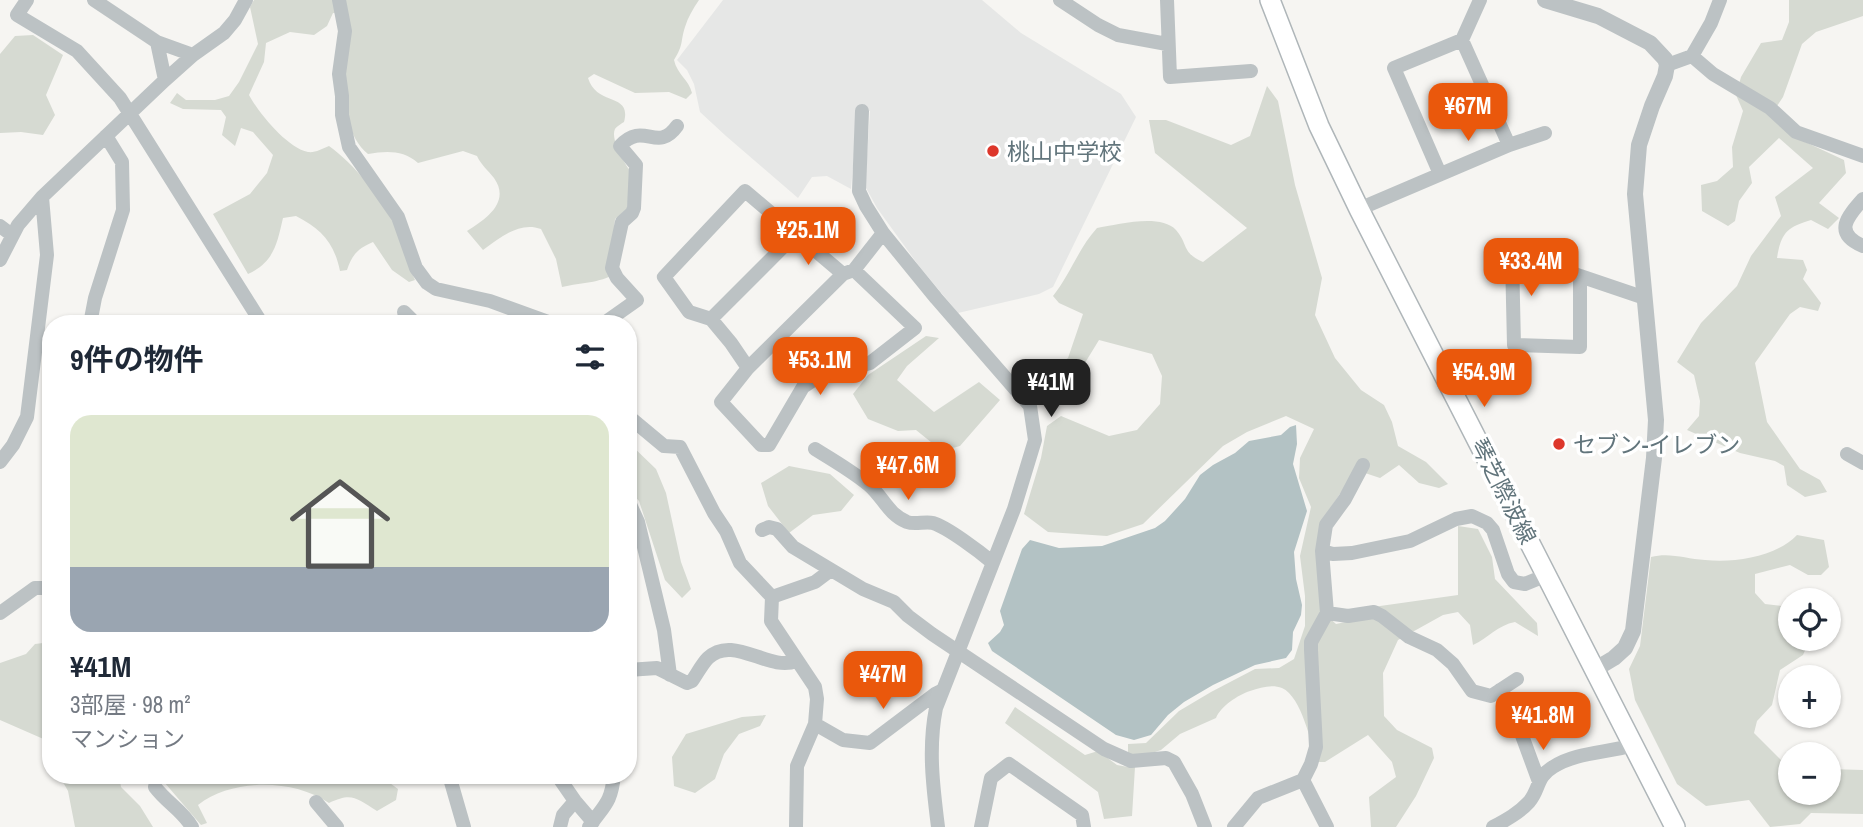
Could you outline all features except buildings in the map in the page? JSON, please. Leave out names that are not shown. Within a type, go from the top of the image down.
[{"type":"main road","name":"琴芝際波線","points":[[1270,0],[1319,126],[1359,209],[1675,827]]},
{"type":"street","points":[[27,0],[17,15],[77,51],[131,113],[256,315]]},
{"type":"street","points":[[94,0],[157,42],[193,55]]},
{"type":"street","points":[[0,260],[6,230],[165,80],[193,55],[224,33],[246,0]]},
{"type":"street","points":[[339,0],[345,31],[339,74],[342,115],[349,147],[398,217],[416,268],[427,283],[436,289],[490,301],[529,315]]},
{"type":"street","points":[[1060,0],[1118,35],[1167,44]]},
{"type":"street","points":[[1167,0],[1170,77],[1251,71]]},
{"type":"street","points":[[1440,174],[1394,68],[1462,40],[1480,0]]},
{"type":"street","points":[[1545,0],[1598,16],[1641,37],[1659,52],[1667,65],[1644,127],[1636,164],[1635,194],[1656,420],[1654,458],[1633,631],[1625,648],[1614,659],[1594,670]]},
{"type":"street","points":[[1667,65],[1692,56],[1711,23],[1720,0]]},
{"type":"street","points":[[1462,40],[1509,145]]},
{"type":"street","points":[[157,42],[165,80]]},
{"type":"street","points":[[1692,56],[1713,74],[1770,108],[1796,132],[1863,156]]},
{"type":"street","points":[[862,111],[859,191],[866,206],[883,233],[936,298],[1030,406],[1035,440],[1014,509],[936,708],[932,730],[932,783],[938,827]]},
{"type":"street","points":[[616,315],[637,300],[617,278],[612,268],[622,222],[634,208],[636,165],[621,145],[638,134],[662,139],[677,126]]},
{"type":"street","points":[[1359,209],[1509,145],[1545,134]]},
{"type":"street","points":[[92,315],[123,210],[122,162],[106,135]]},
{"type":"street","points":[[748,368],[732,343],[711,319],[690,312],[664,277],[745,191],[796,234],[849,272],[915,328],[870,363],[815,379],[803,387],[769,445],[761,445],[720,402],[748,368],[849,272],[883,233]]},
{"type":"street","points":[[0,462],[13,445],[27,417],[47,255],[42,197]]},
{"type":"street","points":[[1863,199],[1844,225],[1853,242],[1863,246]]},
{"type":"street","points":[[711,319],[796,234]]},
{"type":"street","points":[[1580,276],[1580,347],[1514,345],[1512,257],[1524,254],[1645,298]]},
{"type":"street","points":[[404,312],[407,315]]},
{"type":"street","points":[[637,424],[664,446],[680,447],[726,531],[740,563],[772,597],[771,621],[815,687],[815,724],[797,766],[796,827]]},
{"type":"street","points":[[815,449],[868,484],[878,493],[887,509],[907,522],[933,523],[974,547],[992,562]]},
{"type":"street","points":[[1847,454],[1863,463]]},
{"type":"street","points":[[1234,827],[1258,799],[1303,780],[1311,764],[1316,747],[1312,708],[1311,642],[1327,613],[1322,551],[1326,525],[1345,499],[1363,465]]},
{"type":"street","points":[[1322,551],[1333,554],[1352,553],[1410,541],[1456,519],[1472,516],[1487,523],[1493,530],[1508,574],[1514,582],[1525,584],[1547,575]]},
{"type":"street","points":[[637,520],[664,630],[670,675]]},
{"type":"street","points":[[762,530],[769,527],[777,529],[793,547],[863,589],[894,602],[908,617],[1104,749],[1131,761],[1166,758],[1174,762],[1192,794],[1205,827]]},
{"type":"street","points":[[772,597],[815,582],[831,570]]},
{"type":"street","points":[[0,613],[35,588],[42,588]]},
{"type":"street","points":[[1327,613],[1348,616],[1374,612],[1399,627],[1409,637],[1437,650],[1453,664],[1472,691],[1491,696],[1517,679]]},
{"type":"street","points":[[637,669],[657,668],[687,683],[692,681],[706,659],[721,651],[733,651],[780,663],[796,661]]},
{"type":"street","points":[[815,724],[843,740],[870,743],[943,690]]},
{"type":"street","points":[[1500,690],[1513,711],[1538,779]]},
{"type":"street","points":[[1493,827],[1519,812],[1531,800],[1538,779],[1554,766],[1577,757],[1633,745]]},
{"type":"street","points":[[981,827],[991,778],[1009,764],[1082,815],[1084,827]]},
{"type":"street","points":[[1303,780],[1327,827]]},
{"type":"street","points":[[452,784],[464,827]]},
{"type":"street","points":[[564,784],[591,824],[611,798],[613,784]]},
{"type":"street","points":[[155,787],[167,802],[185,816],[192,827]]},
{"type":"street","points":[[560,827],[563,816],[575,801]]},
{"type":"street","points":[[316,802],[337,827]]},
{"type":"shaded area","points":[[254,0],[699,0],[688,20],[681,47],[674,60],[692,93],[686,99],[669,92],[635,93],[594,74],[588,78],[592,87],[618,103],[625,113],[624,122],[614,133],[619,152],[632,173],[627,209],[615,219],[612,255],[617,273],[596,281],[562,287],[556,259],[541,229],[533,227],[510,232],[483,250],[467,231],[494,209],[500,195],[494,178],[477,156],[463,151],[418,163],[394,152],[368,154],[357,142],[346,108],[346,14],[333,13],[327,26],[314,35],[290,32],[266,43],[264,62],[249,95],[259,111],[291,144],[308,152],[329,146],[358,172],[376,194],[399,233],[415,280],[409,282],[392,270],[373,242],[357,252],[347,270],[340,271],[334,252],[325,237],[296,216],[283,218],[269,258],[248,274],[213,214],[250,194],[267,173],[273,155],[253,132],[241,128],[235,146],[222,135],[226,117],[221,110],[183,109],[170,103],[177,93],[186,100],[215,100],[229,96],[258,44],[250,7]]},
{"type":"shaded area","name":"桃山中学校","points":[[723,0],[982,0],[1021,33],[1121,94],[1136,117],[1053,287],[1039,294],[958,313],[919,266],[877,208],[865,186],[870,111],[858,108],[851,189],[827,176],[812,177],[798,198],[726,136],[700,112],[694,84],[687,70],[677,60]]},
{"type":"shaded area","points":[[1789,0],[1863,0],[1863,16],[1816,32],[1802,44],[1783,97],[1771,115],[1801,140],[1844,160],[1846,173],[1819,203],[1839,218],[1828,229],[1811,220],[1796,225],[1783,237],[1777,258],[1803,260],[1807,270],[1803,279],[1821,303],[1818,311],[1800,307],[1790,314],[1755,363],[1767,422],[1800,469],[1820,480],[1827,492],[1805,497],[1787,485],[1784,466],[1775,461],[1740,453],[1687,430],[1699,416],[1700,401],[1694,375],[1677,362],[1701,323],[1737,286],[1751,256],[1781,216],[1775,197],[1813,168],[1779,138],[1749,167],[1752,183],[1739,201],[1735,221],[1728,226],[1702,211],[1701,185],[1717,181],[1733,167],[1732,147],[1743,111],[1736,95],[1741,77],[1761,43],[1782,40],[1789,22]]},
{"type":"shaded area","points":[[33,35],[63,55],[46,95],[55,115],[43,135],[0,133],[0,54],[15,36]]},
{"type":"shaded area","points":[[1267,86],[1278,101],[1295,185],[1322,278],[1315,315],[1335,358],[1361,390],[1384,405],[1398,446],[1426,462],[1448,484],[1439,488],[1419,483],[1399,465],[1380,478],[1356,470],[1325,516],[1321,610],[1336,624],[1360,619],[1373,607],[1458,595],[1458,526],[1478,529],[1492,557],[1495,579],[1537,623],[1538,636],[1515,622],[1503,626],[1473,645],[1470,625],[1458,612],[1443,615],[1398,640],[1383,673],[1384,716],[1397,730],[1432,748],[1434,758],[1416,796],[1396,827],[1371,827],[1369,797],[1396,777],[1392,762],[1368,735],[1325,762],[1317,762],[1300,711],[1289,693],[1282,688],[1270,686],[1240,695],[1226,705],[1216,718],[1180,734],[1161,750],[1140,757],[1135,767],[1132,816],[1104,819],[1098,792],[1005,723],[1015,707],[1085,755],[1098,751],[1117,765],[1128,767],[1128,744],[1146,743],[1179,711],[1255,669],[1279,668],[1294,659],[1305,626],[1305,596],[1300,556],[1311,507],[1299,478],[1300,458],[1314,429],[1286,416],[1247,432],[1223,446],[1143,524],[1107,536],[1048,532],[1024,514],[1041,458],[1047,426],[1061,416],[1109,436],[1137,430],[1160,404],[1162,376],[1152,354],[1099,340],[1080,371],[1068,376],[1059,364],[1068,358],[1083,314],[1059,303],[1053,296],[1090,236],[1097,228],[1160,222],[1176,230],[1191,255],[1203,262],[1247,228],[1155,153],[1149,120],[1166,120],[1231,145],[1250,136]]},
{"type":"shaded area","points":[[926,336],[939,338],[907,366],[897,380],[934,412],[979,382],[1000,400],[960,446],[942,451],[916,430],[898,431],[868,419],[853,394],[868,375]]},
{"type":"shaded area","points":[[1296,425],[1297,444],[1293,464],[1307,511],[1294,552],[1301,615],[1293,632],[1292,650],[1286,658],[1255,665],[1213,685],[1184,702],[1168,715],[1151,735],[1134,740],[1116,735],[992,651],[988,643],[1004,625],[1000,611],[1022,549],[1030,540],[1059,548],[1102,546],[1155,528],[1185,499],[1200,475],[1213,465],[1235,453],[1249,441],[1281,435]]},
{"type":"shaded area","points":[[637,451],[656,469],[666,493],[681,562],[691,589],[682,598],[665,580],[639,501]]},
{"type":"shaded area","points":[[789,466],[830,474],[854,495],[841,511],[813,515],[789,533],[768,506],[761,483]]},
{"type":"shaded area","points":[[1797,535],[1824,540],[1829,567],[1821,575],[1808,575],[1790,565],[1755,574],[1755,593],[1765,604],[1778,606],[1778,651],[1805,651],[1788,665],[1778,665],[1772,705],[1757,721],[1754,733],[1778,757],[1778,805],[1841,805],[1841,769],[1863,770],[1863,814],[1811,813],[1800,824],[1770,827],[1749,800],[1706,806],[1677,784],[1635,700],[1629,669],[1640,646],[1651,557],[1665,555],[1717,561],[1742,559],[1767,553],[1788,543]]},
{"type":"shaded area","points":[[42,643],[42,738],[0,720],[0,663],[26,654],[35,644]]},
{"type":"shaded area","points":[[766,715],[760,726],[739,734],[724,754],[715,779],[695,793],[674,786],[672,757],[686,734],[742,717]]},
{"type":"shaded area","points":[[64,784],[120,784],[140,806],[153,827],[75,827]]},
{"type":"shaded area","points":[[166,784],[391,784],[398,789],[396,800],[377,811],[349,797],[329,803],[298,789],[245,786],[212,796],[198,805],[207,823],[201,825]]},
{"type":"place","name":"桃山中学校","points":[[993,151]]},
{"type":"place","name":"セブン-イレブン","points":[[1559,444]]}]
